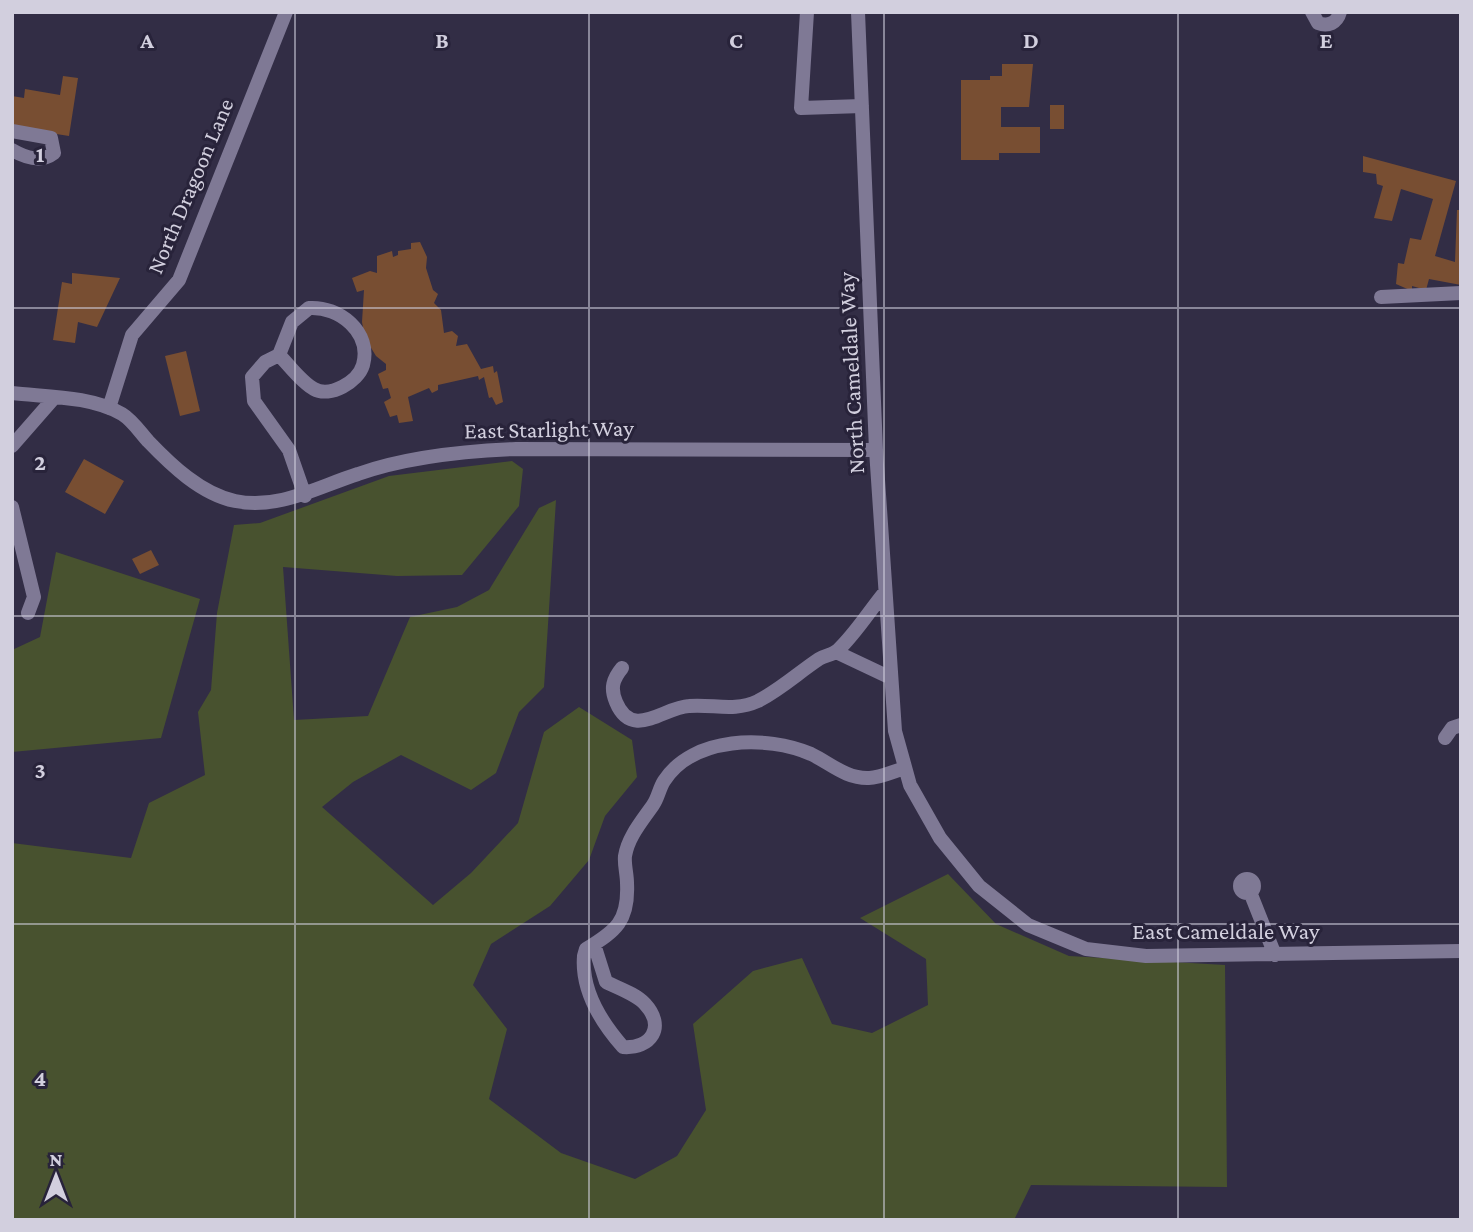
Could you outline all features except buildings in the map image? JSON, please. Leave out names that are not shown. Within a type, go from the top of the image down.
[{"type":"street","name":"North Dragoon Lane","points":[[109,408],[132,335],[180,280],[286,12]]},
{"type":"street","points":[[807,12],[801,108],[862,106]]},
{"type":"street","name":"North Cameldale Way","points":[[858,12],[876,450],[895,731]]},
{"type":"street","points":[[1312,12],[1318,23],[1328,25],[1336,20],[1340,12]]},
{"type":"street","points":[[12,131],[51,138],[55,146],[54,153],[47,158],[25,158],[12,150]]},
{"type":"street","points":[[1381,297],[1461,293]]},
{"type":"street","points":[[279,355],[314,389],[329,391],[337,390],[360,372],[364,355],[359,339],[345,315],[321,307],[309,308],[298,315],[279,355],[258,368],[253,377],[251,390],[257,409],[289,450],[305,496]]},
{"type":"street","name":"East Starlight Way","points":[[12,393],[109,408],[124,415],[171,465],[219,496],[234,501],[261,503],[305,496],[359,473],[464,451],[876,450]]},
{"type":"street","points":[[12,446],[54,398]]},
{"type":"street","points":[[12,508],[34,597],[28,613]]},
{"type":"street","points":[[622,668],[615,676],[612,692],[620,711],[635,720],[650,721],[689,706],[731,709],[755,702],[798,678],[821,658],[836,652],[886,592]]},
{"type":"street","points":[[836,652],[891,678]]},
{"type":"street","points":[[1445,738],[1452,728],[1461,724]]},
{"type":"street","name":"East Cameldale Way","points":[[895,731],[910,785],[940,838],[979,886],[1028,925],[1086,949],[1134,955],[1461,951]]},
{"type":"street","points":[[594,944],[606,982],[643,1002],[649,1010],[654,1022],[653,1035],[646,1044],[636,1048],[623,1047],[600,1018],[590,998],[583,964],[586,950],[594,944],[610,936],[623,916],[628,901],[625,857],[631,839],[655,803],[665,780],[688,759],[713,748],[747,741],[788,746],[813,755],[839,772],[869,778],[905,768]]},
{"type":"street","points":[[1250,892],[1275,955]]},
{"type":"green space","points":[[512,461],[523,469],[519,506],[462,575],[397,576],[283,567],[294,720],[368,716],[410,617],[457,607],[489,590],[539,508],[556,500],[544,687],[519,712],[496,773],[471,790],[401,755],[353,782],[322,807],[433,905],[471,873],[518,823],[544,732],[579,707],[632,740],[637,777],[605,816],[589,860],[550,906],[491,944],[473,985],[507,1029],[489,1099],[561,1153],[635,1179],[677,1156],[706,1110],[693,1024],[753,971],[802,958],[832,1024],[872,1033],[928,1005],[926,959],[860,918],[948,874],[996,924],[1069,956],[1225,965],[1227,1187],[1031,1185],[1014,1220],[12,1220],[12,843],[131,858],[149,803],[205,775],[198,712],[211,690],[217,613],[234,525],[260,523],[389,476]]},
{"type":"green space","points":[[56,552],[200,599],[161,738],[12,752],[12,650],[40,637]]}]
